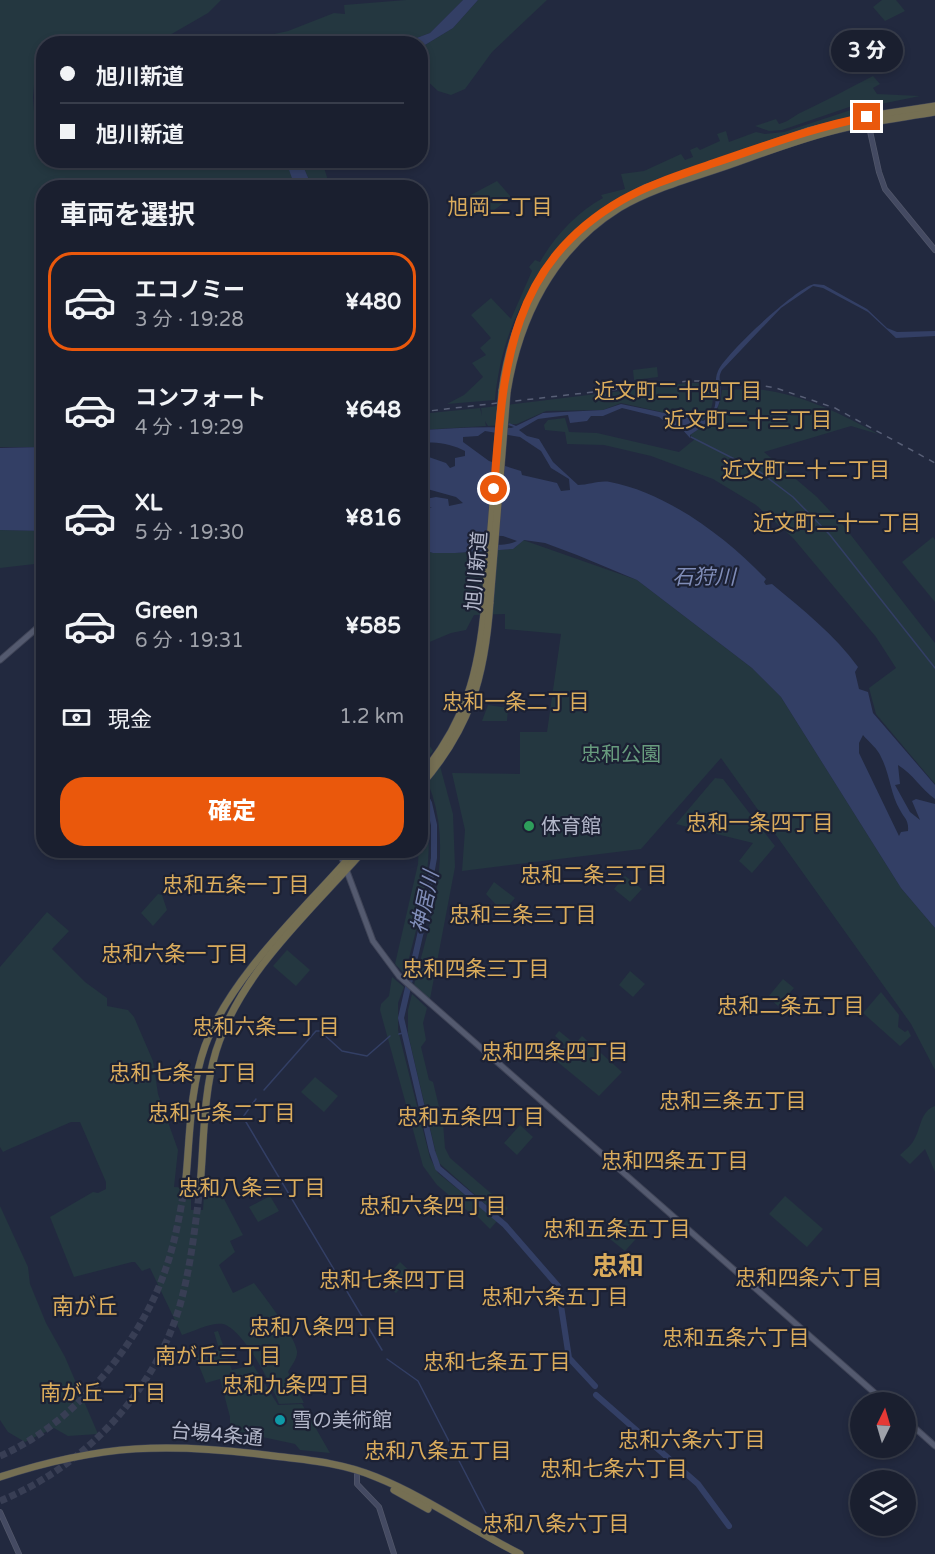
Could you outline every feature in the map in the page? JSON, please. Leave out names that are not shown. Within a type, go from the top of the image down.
[{"type":"highway","name":"旭川新道","points":[[428,773],[453,743],[475,697],[484,662],[505,392],[520,334],[543,285],[574,244],[619,208],[656,191],[811,137],[867,120],[935,106]]},
{"type":"highway","name":"旭川新道","points":[[867,120],[935,112]]},
{"type":"highway","points":[[200,1187],[209,1081],[215,1053],[224,1029],[237,1002],[256,973],[351,858]]},
{"type":"highway","points":[[186,1178],[195,1090],[201,1061],[212,1031],[227,1002],[248,973],[355,858]]},
{"type":"highway","name":"台場4条通","points":[[0,1479],[74,1456],[115,1449],[163,1446],[223,1449],[316,1461],[400,1488],[520,1554]]},
{"type":"highway","name":"台場4条通","points":[[356,1472],[392,1489],[509,1554]]},
{"type":"main road","points":[[867,120],[885,189],[935,250]]},
{"type":"main road","points":[[0,660],[36,629]]},
{"type":"main road","points":[[341,858],[373,941],[399,976],[874,1392]]},
{"type":"main road","points":[[916,1429],[935,1446]]},
{"type":"main road","points":[[356,1472],[357,1484],[379,1507],[394,1554]]},
{"type":"main road","points":[[0,1513],[19,1554]]},
{"type":"green space","points":[[0,0],[221,0],[208,13],[168,36],[36,36],[36,82],[33,97],[36,116],[36,168],[295,168],[299,180],[36,180],[36,447],[0,447]]},
{"type":"green space","points":[[406,0],[463,0],[430,33],[422,36],[266,36],[288,31],[334,13],[345,14],[344,5]]},
{"type":"green space","points":[[478,0],[547,0],[492,52],[465,89],[451,95],[438,91],[428,82],[428,43],[453,28]]},
{"type":"green space","points":[[882,0],[896,0],[905,11],[885,21],[873,7]]},
{"type":"green space","points":[[873,76],[880,84],[873,88],[877,94],[920,96],[866,107],[858,104],[782,130],[769,131],[755,126],[776,119],[779,124],[785,122]]},
{"type":"green space","points":[[857,108],[861,115],[759,144],[664,177],[614,202],[586,223],[562,246],[523,301],[500,365],[495,400],[447,404],[464,395],[483,377],[472,363],[486,355],[480,348],[491,338],[471,315],[491,298],[511,319],[532,271],[529,267],[535,260],[540,262],[552,243],[567,226],[584,210],[603,198],[601,195],[625,189],[621,174],[644,171],[681,154],[685,160],[693,157],[690,150],[697,147],[700,150],[720,141],[717,134],[726,131],[729,142],[756,132],[765,134],[784,132]]},
{"type":"green space","points":[[304,168],[324,168],[328,180],[309,180]]},
{"type":"green space","points":[[497,181],[511,197],[483,219],[467,197]]},
{"type":"green space","points":[[657,367],[658,377],[634,380],[633,370]]},
{"type":"green space","points":[[687,383],[711,383],[712,394],[710,411],[702,421],[621,403],[603,410],[546,411],[517,424],[488,426],[485,421],[486,426],[428,430],[428,413],[480,408],[482,416],[481,408]]},
{"type":"green space","points":[[759,389],[809,401],[878,434],[851,426],[764,452],[817,497],[843,525],[935,643],[935,784],[876,714],[869,688],[896,668],[876,637],[793,538],[756,505],[713,479],[651,456],[604,445],[567,444],[565,432],[545,430],[544,425],[548,420],[565,418],[569,432],[597,433],[679,452],[695,439],[690,435],[712,417],[719,405],[722,390]]},
{"type":"green space","points":[[0,530],[36,531],[36,564],[0,568]]},
{"type":"green space","points":[[933,537],[935,540],[935,602],[902,562]]},
{"type":"green space","name":"忠和公園","points":[[523,540],[637,580],[752,668],[781,697],[901,888],[935,928],[935,1070],[911,1024],[721,758],[641,849],[462,871],[465,830],[452,773],[520,774],[520,732],[547,732],[561,634],[505,629],[505,614],[474,615],[466,630],[451,633],[428,643],[428,551],[455,553],[513,549]]},
{"type":"green space","points":[[488,705],[508,708],[507,721],[482,721]]},
{"type":"green space","points":[[428,743],[433,751],[428,757]]},
{"type":"green space","points":[[440,766],[453,814],[455,867],[430,999],[414,985],[438,884],[440,833],[436,808],[428,783]]},
{"type":"green space","points":[[715,778],[723,779],[775,846],[752,873],[739,861],[753,843],[676,824]]},
{"type":"green space","points":[[428,828],[429,836],[428,860],[426,883],[405,974],[395,964],[418,858],[428,858]]},
{"type":"green space","points":[[625,876],[642,889],[630,902],[614,889]]},
{"type":"green space","points":[[494,882],[515,898],[503,912],[486,894]]},
{"type":"green space","points":[[158,894],[162,895],[167,910],[153,926],[141,913]]},
{"type":"green space","points":[[47,912],[69,931],[52,949],[85,982],[107,998],[107,1006],[128,1010],[134,1017],[153,1061],[158,1094],[178,1150],[174,1187],[191,1188],[191,1210],[203,1210],[205,1178],[213,1178],[243,1235],[230,1241],[235,1252],[219,1265],[233,1293],[254,1283],[285,1326],[297,1351],[288,1372],[304,1403],[279,1404],[248,1346],[231,1328],[223,1324],[214,1324],[182,1335],[150,1268],[142,1271],[135,1262],[132,1262],[74,1277],[50,1217],[93,1192],[98,1193],[106,1189],[106,1182],[80,1122],[71,1122],[3,1152],[0,1147],[0,967]]},
{"type":"green space","points":[[287,950],[310,970],[296,986],[273,966]]},
{"type":"green space","points":[[630,971],[645,984],[633,997],[619,985]]},
{"type":"green space","points":[[392,977],[404,987],[398,1003],[398,1030],[430,1158],[438,1173],[497,1221],[490,1229],[473,1212],[470,1213],[437,1185],[423,1166],[380,1010],[381,1004],[389,996]]},
{"type":"green space","points":[[783,979],[794,988],[778,1006],[768,997]]},
{"type":"green space","points":[[881,992],[899,1015],[898,1027],[905,1032],[908,1030],[911,1036],[900,1046],[863,1013]]},
{"type":"green space","points":[[412,994],[427,1008],[423,1023],[426,1040],[421,1047],[443,1123],[445,1148],[450,1158],[508,1208],[500,1217],[438,1162],[408,1034],[408,1010]]},
{"type":"green space","points":[[559,1031],[575,1044],[582,1036],[622,1072],[599,1096],[554,1059],[565,1045],[555,1036]]},
{"type":"green space","points":[[315,1077],[338,1096],[324,1112],[301,1092]]},
{"type":"green space","points":[[935,1106],[935,1172],[925,1149],[910,1164],[900,1155],[913,1142],[926,1112]]},
{"type":"green space","points":[[520,1125],[533,1137],[517,1155],[504,1143]]},
{"type":"green space","points":[[270,1196],[279,1211],[258,1222],[249,1207]]},
{"type":"green space","points":[[785,1196],[823,1229],[807,1247],[769,1214]]},
{"type":"green space","points":[[0,1206],[28,1267],[30,1284],[46,1323],[65,1357],[98,1434],[68,1436],[54,1428],[25,1442],[8,1432],[0,1420]]},
{"type":"green space","points":[[629,1218],[643,1231],[625,1251],[610,1239]]},
{"type":"green space","points":[[400,1262],[413,1274],[396,1293],[383,1281]]},
{"type":"green space","points":[[218,1331],[232,1370],[253,1365],[278,1405],[302,1404],[330,1453],[300,1450],[295,1444],[230,1430],[230,1417],[220,1379],[206,1383],[195,1356],[219,1349],[214,1332]]},
{"type":"water","points":[[463,0],[478,0],[453,28],[428,43],[428,36],[422,36],[430,33]]},
{"type":"water","points":[[288,168],[304,168],[309,180],[293,180]]},
{"type":"water","name":"石狩川","points":[[814,284],[824,285],[867,309],[887,328],[897,332],[935,331],[935,336],[896,338],[868,312],[823,288],[813,286],[781,308],[722,370],[719,404],[708,421],[690,435],[690,438],[681,428],[669,425],[659,417],[622,408],[603,416],[591,416],[587,421],[570,423],[568,415],[538,419],[519,430],[527,436],[539,439],[553,462],[578,485],[606,482],[632,488],[653,496],[695,519],[733,548],[766,579],[764,582],[766,585],[772,584],[795,603],[829,633],[849,655],[858,667],[855,672],[859,689],[868,692],[873,713],[935,785],[935,799],[898,765],[900,784],[895,785],[910,812],[920,820],[912,801],[916,799],[935,804],[935,928],[901,888],[781,697],[752,668],[637,580],[545,543],[524,540],[513,549],[455,553],[428,551],[428,508],[432,508],[428,507],[428,498],[448,499],[449,506],[463,503],[456,497],[428,489],[428,457],[446,463],[450,468],[455,466],[455,458],[465,456],[465,451],[443,443],[428,443],[428,430],[511,428],[514,427],[508,425],[509,423],[516,426],[543,413],[603,410],[621,404],[703,421],[713,411],[716,398],[716,377],[724,362],[762,323],[792,297]],"holes":[[[485,431],[520,437],[541,451],[551,468],[569,479],[570,490],[561,491],[557,483],[522,475],[521,471],[489,461],[463,442],[463,437],[478,436]],[[475,535],[503,536],[517,541],[495,545],[472,538]],[[863,735],[878,751],[894,797],[908,824],[908,831],[901,832],[899,836],[859,753],[859,743]]]},
{"type":"water","points":[[36,447],[36,531],[0,530],[0,448]]},
{"type":"waterway","points":[[691,437],[760,472],[793,497],[830,535],[935,668]]},
{"type":"waterway","name":"神居川","points":[[428,801],[434,825],[434,858],[421,931],[401,1018],[432,1151],[438,1168],[505,1225],[558,1286],[569,1358],[595,1386]]},
{"type":"waterway","points":[[264,1090],[316,1031],[320,1031],[342,1051],[367,1056],[390,1036]]},
{"type":"waterway","name":"神居川","points":[[399,1034],[403,1033]]},
{"type":"waterway","points":[[256,1099],[243,1117],[382,1350]]},
{"type":"waterway","points":[[387,1359],[418,1381],[489,1519],[502,1533]]},
{"type":"waterway","name":"神居川","points":[[596,1395],[698,1484],[729,1526]]},
{"type":"tunnel","points":[[0,1456],[54,1424],[101,1378],[122,1352],[140,1325],[166,1268],[186,1178]]},
{"type":"tunnel","points":[[0,1501],[31,1486],[60,1468],[87,1447],[112,1423],[153,1368],[168,1337],[184,1290],[200,1187]]},
{"type":"railway","points":[[428,411],[688,381],[737,381],[776,388],[835,408],[935,463]]},
{"type":"place","name":"体育館","points":[[529,826]]},
{"type":"place","name":"雪の美術館","points":[[280,1420]]},
{"type":"district","name":"旭岡二丁目","points":[[500,207]]},
{"type":"district","name":"近文町二十四丁目","points":[[678,391]]},
{"type":"district","name":"近文町二十三丁目","points":[[748,420]]},
{"type":"district","name":"近文町二十二丁目","points":[[806,470]]},
{"type":"district","name":"近文町二十一丁目","points":[[837,523]]},
{"type":"district","name":"忠和一条二丁目","points":[[516,702]]},
{"type":"district","name":"忠和一条四丁目","points":[[760,823]]},
{"type":"district","name":"忠和二条三丁目","points":[[594,875]]},
{"type":"district","name":"忠和五条一丁目","points":[[236,885]]},
{"type":"district","name":"忠和三条三丁目","points":[[523,915]]},
{"type":"district","name":"忠和六条一丁目","points":[[175,954]]},
{"type":"district","name":"忠和四条三丁目","points":[[476,969]]},
{"type":"district","name":"忠和二条五丁目","points":[[791,1006]]},
{"type":"district","name":"忠和六条二丁目","points":[[266,1027]]},
{"type":"district","name":"忠和四条四丁目","points":[[555,1052]]},
{"type":"district","name":"忠和七条一丁目","points":[[183,1073]]},
{"type":"district","name":"忠和三条五丁目","points":[[733,1101]]},
{"type":"district","name":"忠和七条二丁目","points":[[222,1113]]},
{"type":"district","name":"忠和五条四丁目","points":[[471,1117]]},
{"type":"district","name":"忠和四条五丁目","points":[[675,1161]]},
{"type":"district","name":"忠和八条三丁目","points":[[252,1188]]},
{"type":"district","name":"忠和六条四丁目","points":[[433,1206]]},
{"type":"district","name":"忠和五条五丁目","points":[[617,1229]]},
{"type":"district","name":"忠和","points":[[618,1266]]},
{"type":"district","name":"忠和四条六丁目","points":[[809,1278]]},
{"type":"district","name":"忠和七条四丁目","points":[[393,1280]]},
{"type":"district","name":"忠和六条五丁目","points":[[555,1297]]},
{"type":"district","name":"南が丘","points":[[85,1306]]},
{"type":"district","name":"忠和八条四丁目","points":[[323,1327]]},
{"type":"district","name":"忠和五条六丁目","points":[[736,1338]]},
{"type":"district","name":"南が丘三丁目","points":[[218,1356]]},
{"type":"district","name":"忠和七条五丁目","points":[[497,1362]]},
{"type":"district","name":"忠和九条四丁目","points":[[296,1385]]},
{"type":"district","name":"南が丘一丁目","points":[[103,1393]]},
{"type":"district","name":"忠和六条六丁目","points":[[692,1440]]},
{"type":"district","name":"忠和八条五丁目","points":[[438,1451]]},
{"type":"district","name":"忠和七条六丁目","points":[[614,1469]]},
{"type":"district","name":"忠和八条六丁目","points":[[556,1524]]},
{"type":"route","points":[[494,489],[502,391],[508,354],[516,327],[543,275],[570,240],[599,215],[645,188],[808,131],[867,117]]}]
